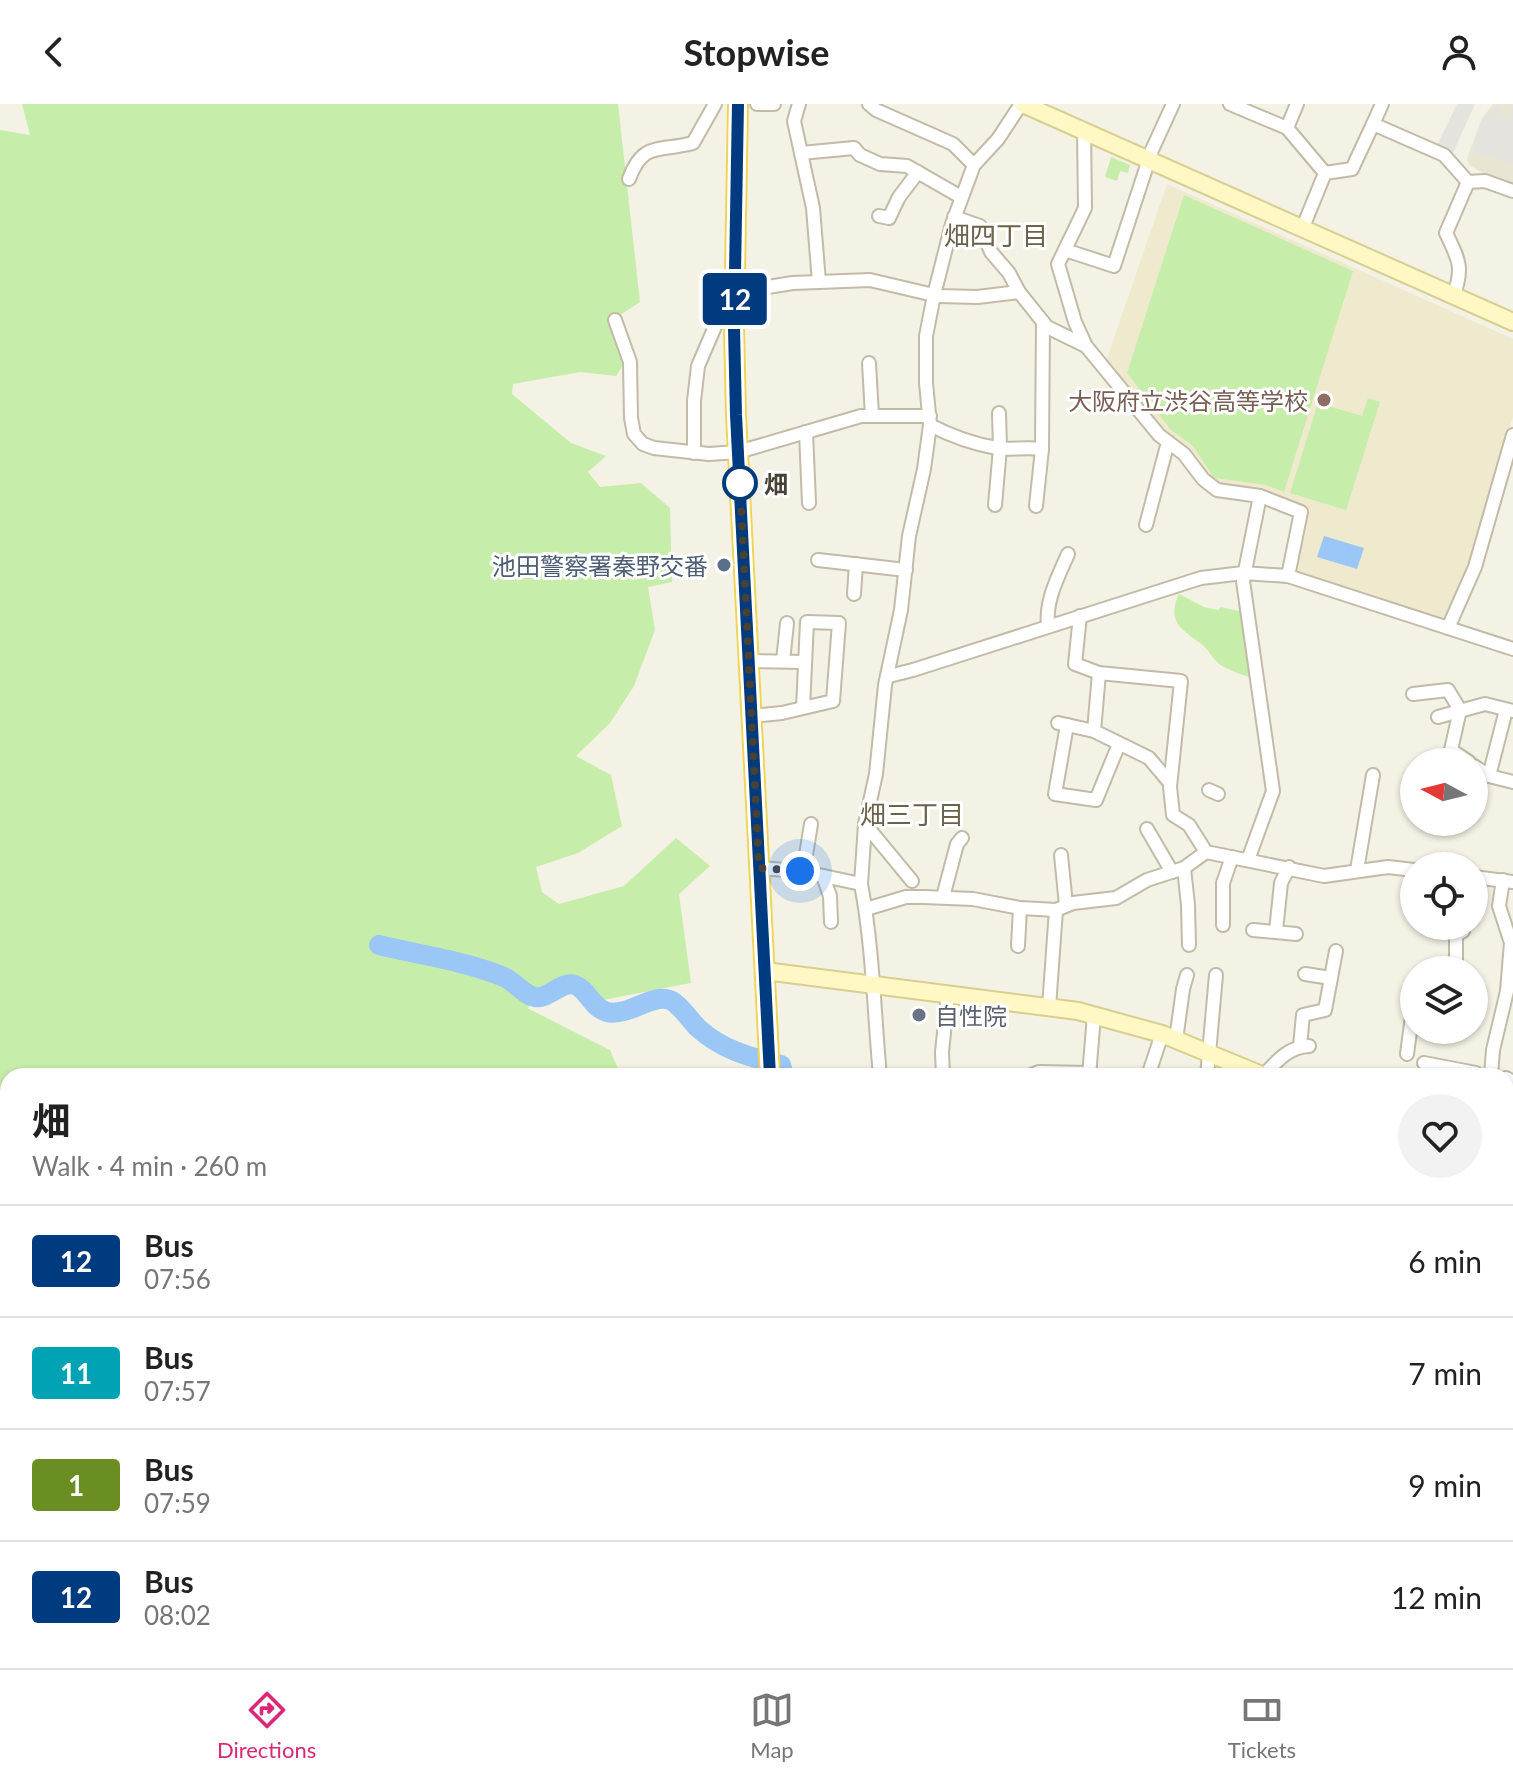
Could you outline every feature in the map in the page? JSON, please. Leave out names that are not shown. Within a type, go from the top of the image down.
[{"type":"main road","points":[[738,104],[735,297],[738,452],[770,1068]]},
{"type":"street","points":[[629,179],[636,161],[652,150],[693,143],[715,104]]},
{"type":"street","points":[[757,104],[774,104]]},
{"type":"street","points":[[796,104],[794,121],[813,208],[819,282]]},
{"type":"street","points":[[869,104],[876,110],[953,144],[974,165]]},
{"type":"street","points":[[879,1068],[875,1040],[875,985],[861,884],[865,824],[876,774],[880,722],[930,421],[926,336],[954,217],[974,165],[998,139],[1022,104],[1513,322]]},
{"type":"street","points":[[1065,250],[1114,266],[1148,160],[1173,104]]},
{"type":"street","points":[[1230,104],[1287,128],[1325,173]]},
{"type":"street","points":[[1287,128],[1297,104]]},
{"type":"street","points":[[1325,173],[1352,169],[1382,104]]},
{"type":"street","points":[[1373,124],[1444,155],[1468,182]]},
{"type":"street","points":[[1084,131],[1085,208],[1058,264],[1075,322],[1086,346],[1116,386],[1217,490],[1260,496],[1301,512],[1288,576]]},
{"type":"street","points":[[801,153],[854,148],[860,155],[880,164],[907,166],[961,197]]},
{"type":"street","points":[[879,216],[889,218],[899,197],[918,172]]},
{"type":"street","points":[[1303,227],[1325,173]]},
{"type":"street","points":[[1468,182],[1485,181],[1513,191]]},
{"type":"street","points":[[1453,297],[1460,281],[1460,263],[1446,233],[1468,182]]},
{"type":"street","points":[[954,217],[980,226],[991,252],[1047,327],[1086,346]]},
{"type":"street","points":[[694,453],[698,366],[723,308],[735,297],[760,286],[870,280],[934,295],[977,297],[1019,292]]},
{"type":"street","points":[[615,320],[630,362],[634,434],[643,444],[654,448],[694,453],[738,452],[848,419],[872,416],[930,421],[964,440],[1000,448],[1042,449]]},
{"type":"street","points":[[1036,506],[1042,449],[1043,322]]},
{"type":"street","points":[[869,363],[872,416]]},
{"type":"street","points":[[995,505],[1000,448],[999,413]]},
{"type":"street","points":[[806,432],[809,503]]},
{"type":"street","points":[[1448,628],[1475,567],[1513,435]]},
{"type":"street","points":[[1146,525],[1168,442]]},
{"type":"street","points":[[1248,860],[1273,791],[1243,573],[1260,496]]},
{"type":"street","points":[[1048,626],[1046,614],[1068,554]]},
{"type":"street","points":[[818,560],[906,570]]},
{"type":"street","points":[[854,594],[856,564]]},
{"type":"street","points":[[889,676],[1201,578],[1243,573],[1288,576],[1513,649]]},
{"type":"street","points":[[1080,616],[1075,664],[1099,673],[1181,681],[1170,783],[1173,815],[1189,825],[1206,852]]},
{"type":"street","points":[[751,716],[782,713],[833,701],[839,623],[807,622],[803,708]]},
{"type":"street","points":[[783,661],[787,623]]},
{"type":"street","points":[[749,661],[804,662]]},
{"type":"street","points":[[1094,731],[1099,673]]},
{"type":"street","points":[[1413,694],[1448,690],[1460,710],[1451,748]]},
{"type":"street","points":[[1438,717],[1485,704],[1510,710],[1489,776],[1513,782]]},
{"type":"street","points":[[1119,744],[1096,800],[1055,794],[1062,724],[1094,731],[1149,758],[1170,783]]},
{"type":"street","points":[[1357,870],[1373,775]]},
{"type":"street","points":[[800,871],[805,861],[811,824]]},
{"type":"street","points":[[865,824],[912,881]]},
{"type":"street","points":[[1147,829],[1178,870],[1188,905],[1189,945]]},
{"type":"street","points":[[943,897],[957,844],[962,838]]},
{"type":"street","points":[[866,909],[906,897],[973,899],[1020,908],[1061,907],[1116,898],[1147,880],[1178,870],[1206,852],[1324,876],[1357,870],[1400,868]]},
{"type":"street","points":[[1049,1007],[1061,907],[1061,855]]},
{"type":"street","points":[[1223,925],[1218,904],[1232,857]]},
{"type":"street","points":[[1276,931],[1281,883],[1289,867]]},
{"type":"street","points":[[759,868],[800,871],[861,884]]},
{"type":"street","points":[[823,876],[830,896],[828,915]]},
{"type":"street","points":[[1488,879],[1508,881],[1502,897],[1501,915],[1511,943],[1510,991],[1493,1050],[1494,1068]]},
{"type":"street","points":[[1502,897],[1513,923]]},
{"type":"street","points":[[1018,946],[1020,908]]},
{"type":"street","points":[[1253,930],[1296,934]]},
{"type":"street","points":[[1271,1068],[1283,1054],[1304,1046],[1303,1015],[1325,1010],[1336,951]]},
{"type":"street","points":[[765,971],[1094,1015],[1169,1037],[1245,1068]]},
{"type":"street","points":[[1305,974],[1331,978]]},
{"type":"street","points":[[1152,1068],[1169,1037],[1187,975]]},
{"type":"street","points":[[1207,1068],[1216,975]]},
{"type":"street","points":[[943,1068],[948,994]]},
{"type":"street","points":[[1090,1068],[1094,1015]]},
{"type":"street","points":[[1407,1054],[1408,1044]]},
{"type":"street","points":[[1424,1063],[1446,1068]]},
{"type":"shaded area","points":[[1457,104],[1475,104],[1452,155],[1440,148],[1438,143]]},
{"type":"shaded area","points":[[1493,104],[1513,104],[1513,184],[1485,174],[1469,165],[1467,159],[1481,120]]},
{"type":"shaded area","points":[[1513,104],[1513,164],[1473,152],[1481,122],[1491,114],[1493,106],[1501,108],[1499,117],[1508,119]]},
{"type":"shaded area","name":"大阪府立渋谷高等学校","points":[[1167,184],[1513,339],[1513,417],[1470,564],[1448,617],[1442,619],[1298,573],[1295,568],[1306,509],[1263,491],[1219,485],[1120,383],[1106,361]]},
{"type":"green space","points":[[22,104],[618,104],[640,302],[611,321],[625,362],[616,376],[580,372],[513,384],[512,394],[571,443],[606,456],[588,472],[600,487],[641,483],[670,508],[672,582],[648,587],[655,630],[634,686],[610,723],[576,756],[611,775],[622,826],[578,853],[536,867],[542,892],[559,904],[624,886],[676,838],[710,866],[679,894],[691,983],[603,1000],[565,987],[527,1008],[610,1050],[618,1068],[0,1068],[0,130],[30,135]]},
{"type":"green space","points":[[1111,157],[1130,165],[1128,173],[1120,171],[1117,181],[1105,177]]},
{"type":"green space","points":[[1184,195],[1353,271],[1284,492],[1266,485],[1214,478],[1193,446],[1171,430],[1127,373]]},
{"type":"green space","points":[[1368,398],[1380,402],[1346,510],[1290,493],[1318,403],[1362,416]]},
{"type":"green space","points":[[1179,594],[1204,607],[1243,612],[1252,678],[1220,664],[1179,626],[1174,613]]},
{"type":"water","points":[[1324,536],[1364,548],[1357,569],[1317,557]]},
{"type":"waterway","points":[[379,945],[489,971],[535,997],[545,996],[565,985],[575,985],[607,1012],[624,1011],[657,999],[672,1001],[707,1036],[737,1052],[781,1065],[782,1068]]},
{"type":"bus line","name":"12","points":[[738,104],[734,328],[736,415],[770,1068]]},
{"type":"place","name":"大阪府立渋谷高等学校","points":[[1324,400]]},
{"type":"place","name":"畑","points":[[740,483]]},
{"type":"place","name":"池田警察署秦野交番","points":[[724,565]]},
{"type":"place","name":"自性院","points":[[919,1015]]},
{"type":"district","name":"畑四丁目","points":[[996,235]]},
{"type":"district","name":"畑三丁目","points":[[912,814]]},
{"type":"route","points":[[740,483],[759,868],[800,871]]}]
